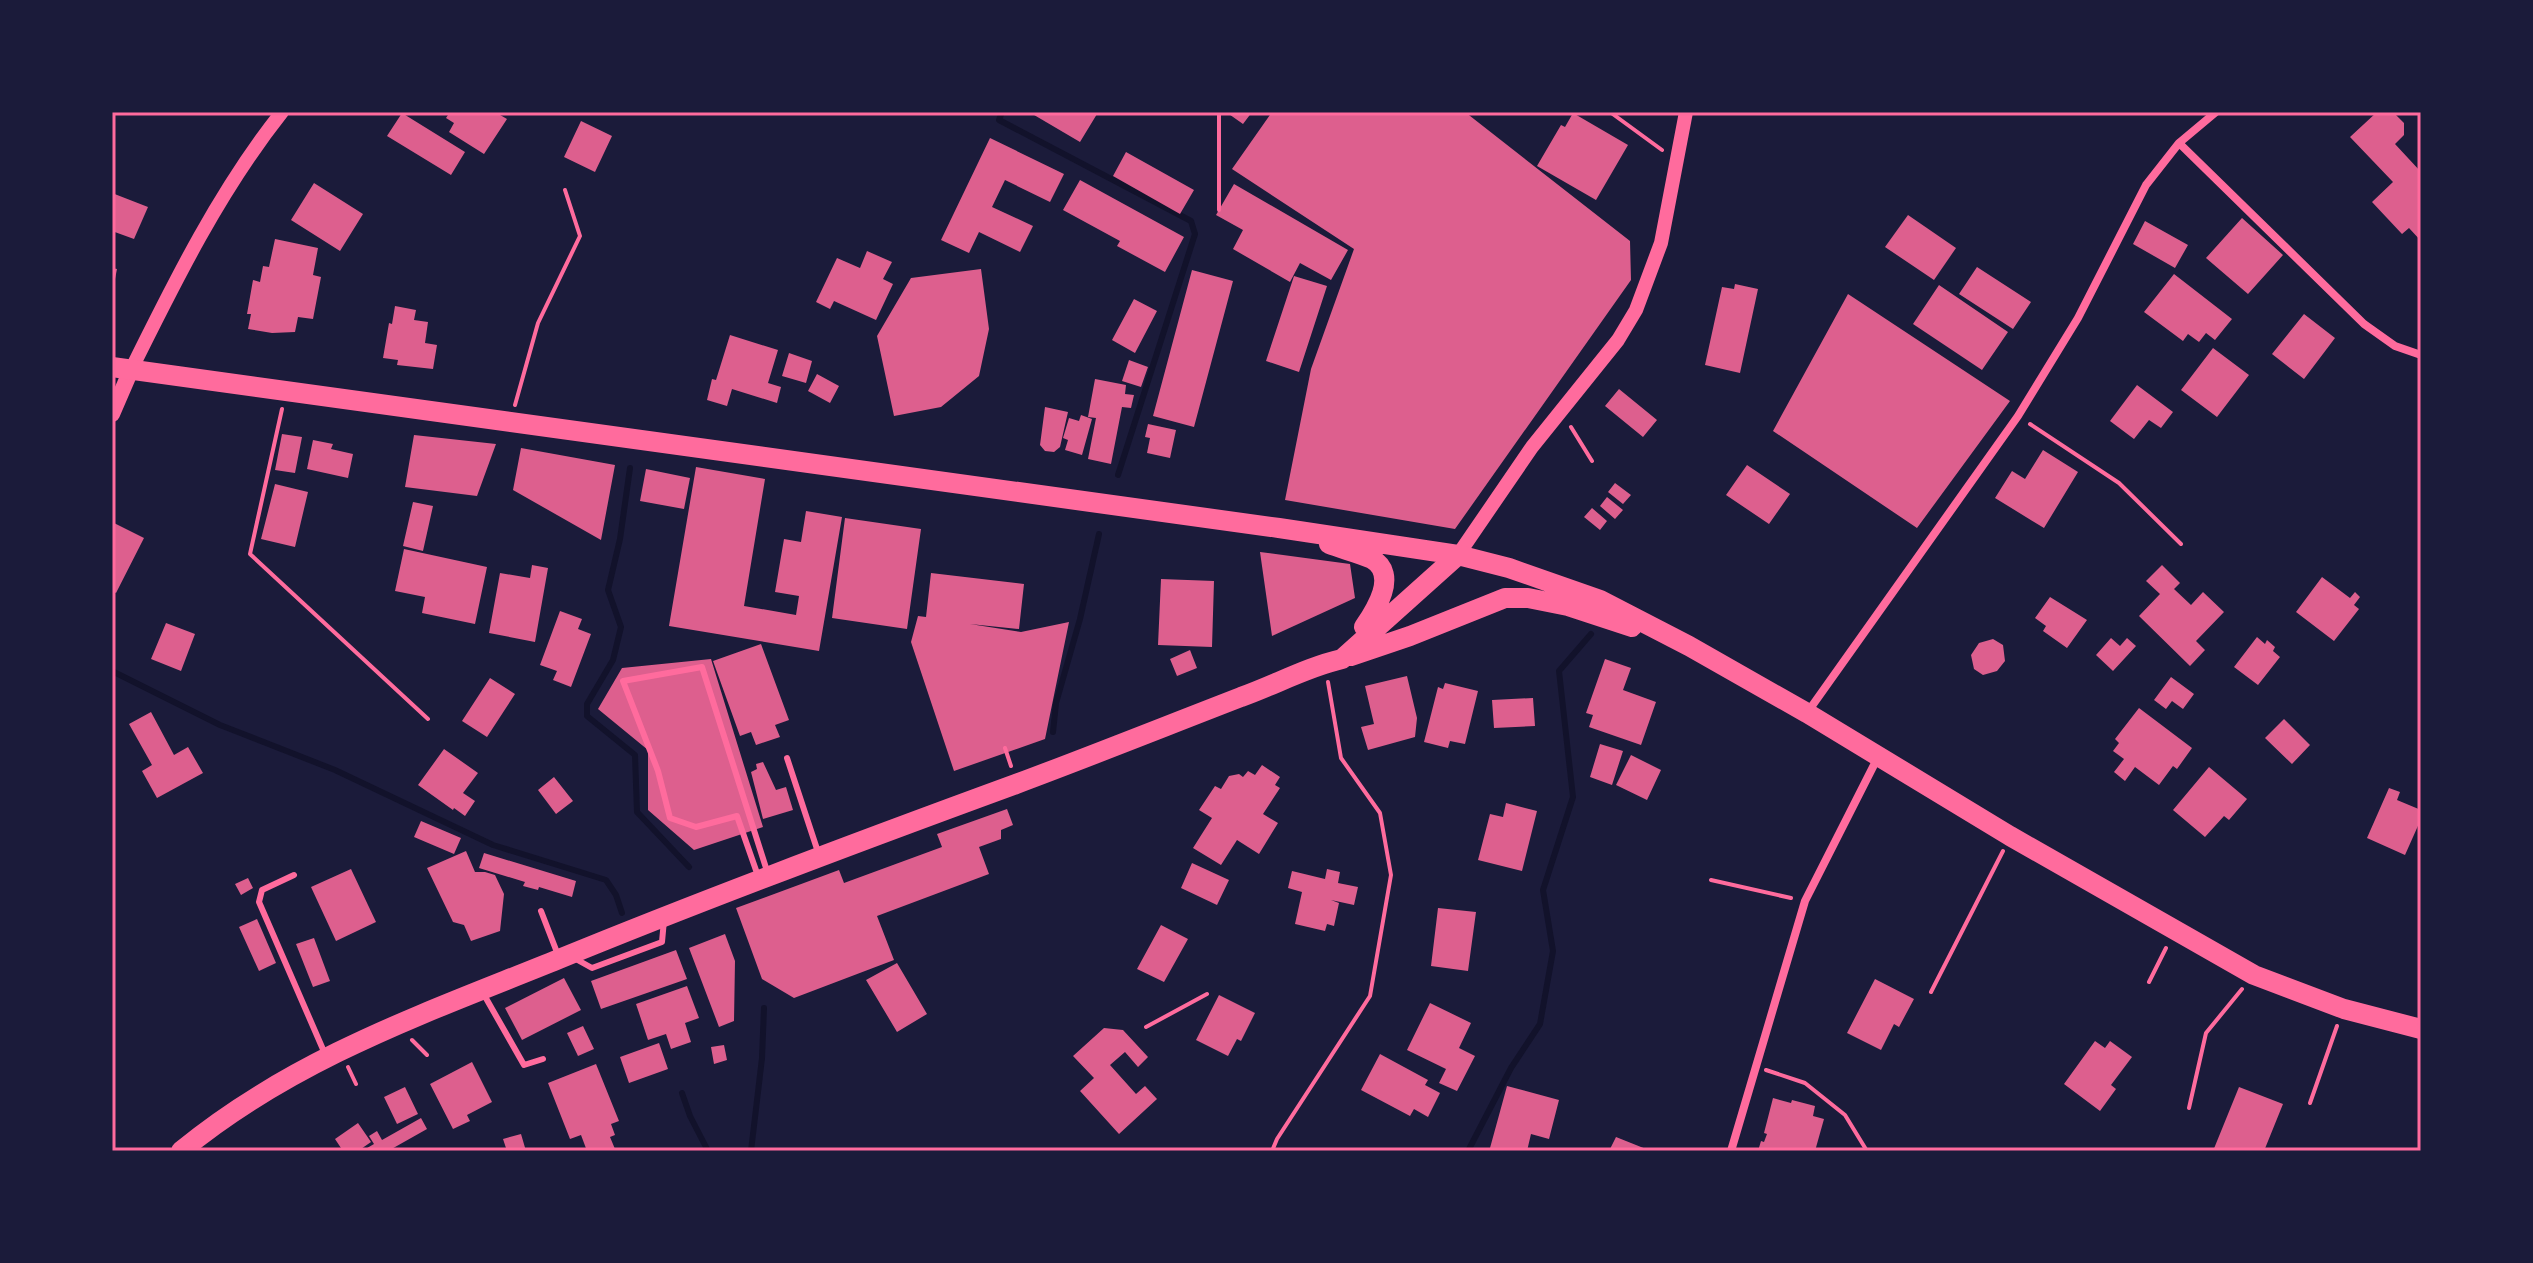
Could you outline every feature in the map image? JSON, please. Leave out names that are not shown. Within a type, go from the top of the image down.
[{"type":"main road","points":[[112,414],[121,368],[1279,528],[1458,555],[1509,568],[1600,600],[1689,646],[2173,931],[2254,975],[2344,1009],[2421,1029]]},
{"type":"main road","points":[[1279,528],[1375,561],[1383,573],[1380,605],[1333,661]]},
{"type":"main road","points":[[1333,661],[1458,555]]},
{"type":"main road","points":[[181,1151],[245,1104],[306,1067],[396,1024],[764,876],[1505,598],[1528,598],[1568,606],[1689,646]]},
{"type":"street","points":[[121,368],[160,310],[250,152],[282,112]]},
{"type":"street","points":[[1458,555],[1532,447],[1618,340],[1636,310],[1661,243],[1686,112]]},
{"type":"street","points":[[1807,713],[2018,416],[2078,318],[2146,185],[2179,143],[2216,112]]},
{"type":"street","points":[[2179,143],[2364,324],[2395,346],[2421,355]]},
{"type":"street","points":[[1731,1151],[1805,901],[1879,756]]},
{"type":"lane","points":[[702,667],[764,876],[737,816],[696,827],[670,818],[658,771],[623,681],[702,667]]},
{"type":"lane","points":[[787,758],[819,856]]},
{"type":"lane","points":[[294,875],[262,890],[259,902],[326,1057]]},
{"type":"lane","points":[[541,911],[564,957]]},
{"type":"lane","points":[[481,990],[524,1065],[543,1059]]},
{"type":"path","points":[[1219,112],[1219,210]]},
{"type":"path","points":[[1610,112],[1677,160]]},
{"type":"path","points":[[510,423],[538,323],[580,236],[565,190]]},
{"type":"path","points":[[286,391],[250,554],[428,719]]},
{"type":"path","points":[[1561,411],[1592,461]]},
{"type":"path","points":[[2018,416],[2119,483],[2181,544]]},
{"type":"path","points":[[1272,1151],[1370,996],[1391,875],[1380,813],[1341,758],[1333,661]]},
{"type":"path","points":[[1931,992],[2010,836]]},
{"type":"path","points":[[1711,880],[1805,901]]},
{"type":"path","points":[[2149,982],[2173,931]]},
{"type":"path","points":[[2189,1108],[2206,1033],[2254,975]]},
{"type":"path","points":[[1146,1027],[1207,994]]},
{"type":"path","points":[[2310,1103],[2344,1009]]},
{"type":"path","points":[[1756,1067],[1805,1083],[1845,1115],[1867,1151]]},
{"type":"building","points":[[450,112],[495,112],[507,119],[484,154],[449,132],[454,123],[446,118]]},
{"type":"building","points":[[1029,112],[1094,112],[1097,114],[1080,142]]},
{"type":"building","points":[[1226,112],[1252,112],[1243,124]]},
{"type":"building","points":[[1272,112],[1465,112],[1630,241],[1631,280],[1455,529],[1285,500],[1311,369],[1354,249],[1232,169]]},
{"type":"building","points":[[2377,112],[2393,112],[2404,123],[2404,135],[2395,144],[2421,172],[2421,241],[2409,228],[2402,234],[2372,202],[2393,182],[2350,137]]},
{"type":"building","points":[[402,113],[465,152],[451,175],[387,136]]},
{"type":"building","points":[[1573,113],[1628,145],[1596,200],[1537,166],[1561,125],[1565,127]]},
{"type":"building","points":[[581,121],[612,136],[595,172],[564,157]]},
{"type":"building","points":[[990,138],[1064,174],[1050,202],[1005,180],[992,207],[1033,226],[1020,252],[979,232],[969,253],[941,240]]},
{"type":"building","points":[[1126,152],[1194,190],[1180,214],[1113,176]]},
{"type":"building","points":[[1080,180],[1184,237],[1165,272],[1117,246],[1120,241],[1063,210]]},
{"type":"building","points":[[314,183],[363,214],[340,251],[291,220]]},
{"type":"building","points":[[1234,184],[1348,250],[1331,280],[1300,263],[1290,282],[1233,249],[1243,230],[1216,215]]},
{"type":"building","points":[[112,193],[148,207],[134,239],[112,231]]},
{"type":"building","points":[[1908,215],[1956,248],[1934,280],[1885,247]]},
{"type":"building","points":[[2242,218],[2283,255],[2248,294],[2206,258]]},
{"type":"building","points":[[2145,221],[2188,245],[2175,268],[2133,244]]},
{"type":"building","points":[[275,239],[318,248],[313,275],[321,277],[313,319],[298,317],[295,332],[272,333],[248,329],[251,314],[247,314],[253,280],[260,282],[263,266],[269,267]]},
{"type":"building","points":[[867,251],[892,262],[883,279],[893,284],[876,320],[834,301],[830,309],[816,302],[837,258],[860,268]]},
{"type":"building","points":[[1977,267],[2031,302],[2013,329],[1959,294]]},
{"type":"building","points":[[112,268],[117,269],[113,289],[112,289]]},
{"type":"building","points":[[981,269],[989,329],[979,376],[941,407],[894,416],[877,336],[911,278]]},
{"type":"building","points":[[1192,270],[1233,281],[1194,427],[1153,416]]},
{"type":"building","points":[[2174,274],[2232,319],[2215,340],[2206,333],[2199,342],[2188,334],[2183,341],[2144,312]]},
{"type":"building","points":[[1294,276],[1327,286],[1299,372],[1266,361]]},
{"type":"building","points":[[1735,284],[1758,289],[1740,373],[1705,365],[1722,287],[1734,289]]},
{"type":"building","points":[[1939,285],[2008,332],[1982,370],[1913,324]]},
{"type":"building","points":[[1848,294],[2010,401],[1917,528],[1773,431]]},
{"type":"building","points":[[1134,299],[1157,311],[1135,353],[1112,340]]},
{"type":"building","points":[[395,306],[416,310],[414,320],[428,322],[425,343],[437,345],[433,369],[397,365],[398,360],[383,358]]},
{"type":"building","points":[[2304,314],[2335,338],[2304,379],[2272,354]]},
{"type":"building","points":[[730,335],[778,350],[768,383],[781,387],[777,403],[732,389],[727,406],[707,400]]},
{"type":"building","points":[[2213,348],[2249,375],[2217,417],[2181,390]]},
{"type":"building","points":[[789,353],[812,361],[806,383],[782,376]]},
{"type":"building","points":[[1129,360],[1148,367],[1141,387],[1122,381]]},
{"type":"building","points":[[817,374],[839,386],[830,403],[808,391]]},
{"type":"building","points":[[1095,379],[1126,385],[1125,394],[1134,395],[1131,408],[1122,407],[1111,464],[1088,459],[1096,418],[1088,417]]},
{"type":"building","points":[[2137,385],[2173,412],[2161,428],[2149,420],[2134,439],[2110,421]]},
{"type":"building","points":[[1619,389],[1657,420],[1643,437],[1605,406]]},
{"type":"building","points":[[1045,407],[1068,412],[1060,447],[1054,452],[1045,451],[1040,445]]},
{"type":"building","points":[[1081,415],[1092,419],[1082,455],[1065,450],[1068,440],[1063,438],[1069,418],[1079,421]]},
{"type":"building","points":[[1148,424],[1176,430],[1170,458],[1147,453],[1150,438],[1145,437]]},
{"type":"building","points":[[282,434],[302,437],[295,473],[275,470]]},
{"type":"building","points":[[414,435],[496,444],[477,496],[405,487]]},
{"type":"building","points":[[313,440],[333,444],[331,449],[353,454],[348,478],[307,469]]},
{"type":"building","points":[[521,448],[615,465],[601,540],[513,490]]},
{"type":"building","points":[[2043,450],[2078,472],[2044,528],[1995,498],[2012,471],[2025,479]]},
{"type":"building","points":[[1747,465],[1790,494],[1769,524],[1726,495]]},
{"type":"building","points":[[696,467],[765,479],[744,606],[796,615],[799,596],[775,592],[784,539],[801,542],[806,511],[842,517],[819,651],[669,626]]},
{"type":"building","points":[[646,469],[690,478],[684,509],[640,501]]},
{"type":"building","points":[[1615,483],[1631,495],[1623,504],[1608,492]]},
{"type":"building","points":[[275,484],[308,492],[295,547],[261,539]]},
{"type":"building","points":[[1607,497],[1623,510],[1615,519],[1600,506]]},
{"type":"building","points":[[413,502],[433,506],[423,551],[403,546]]},
{"type":"building","points":[[1592,508],[1607,521],[1600,530],[1584,517]]},
{"type":"building","points":[[845,518],[921,529],[907,629],[832,618]]},
{"type":"building","points":[[112,522],[144,538],[116,593],[112,591]]},
{"type":"building","points":[[404,549],[487,567],[475,624],[422,613],[425,597],[395,591]]},
{"type":"building","points":[[1260,552],[1350,564],[1355,598],[1272,636]]},
{"type":"building","points":[[532,565],[548,568],[535,642],[489,633],[500,573],[530,578]]},
{"type":"building","points":[[2162,565],[2180,583],[2174,589],[2191,605],[2203,592],[2224,612],[2196,641],[2205,650],[2190,666],[2139,616],[2160,594],[2146,581]]},
{"type":"building","points":[[931,573],[1024,584],[1019,629],[970,624],[1021,632],[1069,622],[1045,739],[954,771],[911,642],[918,616],[926,617]]},
{"type":"building","points":[[2322,577],[2350,598],[2355,592],[2360,597],[2354,605],[2359,609],[2334,641],[2296,612]]},
{"type":"building","points":[[1161,579],[1214,581],[1212,647],[1158,645]]},
{"type":"building","points":[[2050,597],[2087,620],[2067,648],[2043,631],[2046,626],[2035,618]]},
{"type":"building","points":[[560,611],[582,619],[578,629],[591,634],[571,687],[553,680],[557,671],[540,665]]},
{"type":"building","points":[[166,623],[195,634],[181,671],[151,659]]},
{"type":"building","points":[[2257,637],[2265,644],[2267,640],[2280,657],[2258,685],[2234,667]]},
{"type":"building","points":[[2111,638],[2120,646],[2127,638],[2136,646],[2113,671],[2096,655]]},
{"type":"building","points":[[1993,639],[2003,645],[2005,661],[1997,671],[1983,675],[1974,669],[1971,655],[1979,643]]},
{"type":"building","points":[[761,644],[789,720],[775,725],[780,737],[756,745],[751,732],[740,736],[713,661]]},
{"type":"building","points":[[1190,650],[1197,668],[1177,676],[1170,659]]},
{"type":"building","points":[[711,659],[763,827],[694,850],[648,810],[648,750],[598,709],[622,668]]},
{"type":"building","points":[[1605,659],[1631,668],[1623,690],[1656,702],[1641,745],[1589,727],[1593,715],[1586,713]]},
{"type":"building","points":[[1407,676],[1417,718],[1415,737],[1368,750],[1361,727],[1374,724],[1365,686]]},
{"type":"building","points":[[2171,677],[2194,694],[2183,709],[2172,701],[2166,709],[2154,700]]},
{"type":"building","points":[[490,678],[515,694],[487,737],[462,721]]},
{"type":"building","points":[[1445,683],[1478,691],[1465,744],[1450,741],[1448,748],[1424,742],[1438,687],[1443,689]]},
{"type":"building","points":[[1533,698],[1535,726],[1494,728],[1492,700]]},
{"type":"building","points":[[2139,708],[2192,748],[2177,769],[2173,766],[2159,785],[2135,767],[2125,781],[2114,772],[2124,759],[2113,751],[2119,743],[2115,739]]},
{"type":"building","points":[[151,712],[174,755],[188,747],[203,773],[157,798],[142,771],[152,765],[129,724]]},
{"type":"building","points":[[2284,719],[2310,745],[2292,764],[2265,738]]},
{"type":"building","points":[[1600,744],[1623,751],[1612,785],[1590,777]]},
{"type":"building","points":[[444,749],[478,773],[463,793],[475,801],[465,816],[418,785]]},
{"type":"building","points":[[1631,755],[1661,770],[1647,800],[1616,785]]},
{"type":"building","points":[[763,762],[776,790],[786,787],[793,810],[763,819],[751,772],[757,769],[756,764]]},
{"type":"building","points":[[1262,765],[1280,777],[1275,785],[1280,788],[1263,814],[1278,823],[1259,854],[1237,840],[1221,865],[1193,848],[1212,818],[1199,810],[1215,786],[1221,789],[1229,776],[1239,774],[1243,777],[1248,771],[1255,775]]},
{"type":"building","points":[[2209,767],[2247,799],[2229,820],[2224,816],[2205,837],[2173,810]]},
{"type":"building","points":[[554,777],[573,801],[556,814],[538,790]]},
{"type":"building","points":[[2389,788],[2400,792],[2397,800],[2421,810],[2421,819],[2405,855],[2367,838]]},
{"type":"building","points":[[1506,803],[1537,811],[1522,871],[1478,860],[1490,814],[1503,817]]},
{"type":"building","points":[[1007,809],[1013,825],[1001,830],[1001,839],[979,847],[989,874],[877,916],[894,960],[794,998],[762,979],[736,908],[839,870],[844,883],[942,847],[937,834]]},
{"type":"building","points":[[421,821],[461,838],[454,854],[414,837]]},
{"type":"building","points":[[466,851],[475,872],[495,875],[504,894],[500,931],[471,941],[464,925],[453,922],[427,868]]},
{"type":"building","points":[[484,853],[576,881],[572,897],[539,887],[538,890],[523,886],[525,882],[479,868]]},
{"type":"building","points":[[1192,863],[1229,880],[1217,905],[1181,888]]},
{"type":"building","points":[[351,869],[376,922],[336,941],[311,887]]},
{"type":"building","points":[[1327,869],[1340,872],[1338,883],[1358,887],[1354,905],[1331,900],[1339,903],[1334,926],[1327,924],[1325,931],[1295,924],[1302,892],[1288,888],[1292,871],[1325,879]]},
{"type":"building","points":[[248,878],[253,888],[241,895],[235,884]]},
{"type":"building","points":[[1438,908],[1476,912],[1468,971],[1431,966]]},
{"type":"building","points":[[257,919],[276,963],[259,971],[239,927]]},
{"type":"building","points":[[1161,925],[1188,939],[1164,982],[1137,969]]},
{"type":"building","points":[[725,934],[735,961],[734,1021],[719,1027],[689,948]]},
{"type":"building","points":[[314,938],[330,981],[313,987],[296,944]]},
{"type":"building","points":[[676,950],[687,979],[601,1009],[591,981]]},
{"type":"building","points":[[897,963],[927,1014],[897,1032],[866,980]]},
{"type":"building","points":[[564,978],[581,1010],[522,1040],[505,1008]]},
{"type":"building","points":[[1875,979],[1914,999],[1899,1027],[1894,1024],[1881,1050],[1847,1033]]},
{"type":"building","points":[[687,986],[699,1018],[685,1023],[691,1042],[671,1049],[666,1034],[648,1040],[636,1004]]},
{"type":"building","points":[[1219,995],[1255,1013],[1241,1041],[1237,1039],[1228,1056],[1196,1040]]},
{"type":"building","points":[[1430,1003],[1471,1023],[1459,1048],[1475,1056],[1457,1091],[1439,1083],[1446,1069],[1407,1050]]},
{"type":"building","points":[[583,1026],[594,1049],[578,1056],[567,1033]]},
{"type":"building","points":[[1104,1028],[1123,1030],[1148,1057],[1138,1067],[1125,1052],[1110,1065],[1136,1094],[1145,1086],[1157,1099],[1119,1134],[1080,1091],[1094,1078],[1073,1056]]},
{"type":"building","points":[[2095,1041],[2105,1048],[2110,1041],[2132,1057],[2111,1085],[2116,1089],[2100,1111],[2064,1084]]},
{"type":"building","points":[[659,1043],[668,1069],[629,1083],[620,1057]]},
{"type":"building","points":[[724,1045],[727,1060],[714,1064],[711,1047]]},
{"type":"building","points":[[1380,1054],[1428,1080],[1425,1085],[1440,1093],[1428,1117],[1414,1109],[1410,1116],[1361,1090]]},
{"type":"building","points":[[472,1062],[492,1102],[467,1115],[470,1121],[453,1129],[430,1084]]},
{"type":"building","points":[[596,1064],[619,1121],[611,1124],[615,1135],[610,1137],[615,1149],[609,1151],[587,1151],[581,1135],[570,1139],[548,1083]]},
{"type":"building","points":[[1507,1086],[1559,1100],[1549,1139],[1531,1134],[1527,1151],[1490,1148]]},
{"type":"building","points":[[405,1087],[418,1114],[397,1124],[384,1097]]},
{"type":"building","points":[[2239,1087],[2283,1104],[2264,1151],[2213,1151]]},
{"type":"building","points":[[1773,1098],[1815,1106],[1813,1116],[1824,1119],[1815,1151],[1758,1151],[1767,1134],[1764,1133]]},
{"type":"building","points":[[421,1118],[427,1129],[388,1151],[362,1151],[374,1144],[369,1136],[377,1131],[382,1140]]},
{"type":"building","points":[[358,1123],[371,1142],[358,1151],[343,1151],[335,1139]]},
{"type":"building","points":[[521,1134],[526,1151],[507,1151],[503,1139]]},
{"type":"building","points":[[1616,1137],[1651,1151],[1609,1151]]},
{"type":"waterway","points":[[1002,112],[999,120],[1191,221],[1195,234],[1118,475]]},
{"type":"waterway","points":[[630,468],[620,539],[608,590],[621,627],[613,660],[587,704],[587,716],[635,755],[637,812],[689,867]]},
{"type":"waterway","points":[[1053,732],[1056,703],[1080,619],[1099,534]]},
{"type":"waterway","points":[[1468,1151],[1511,1068],[1540,1024],[1553,951],[1543,890],[1573,797],[1559,671],[1591,634]]},
{"type":"waterway","points":[[112,671],[220,725],[335,770],[493,845],[606,880],[616,895],[622,913]]},
{"type":"waterway","points":[[751,1151],[762,1058],[764,1008]]},
{"type":"waterway","points":[[682,1093],[708,1151]]}]
